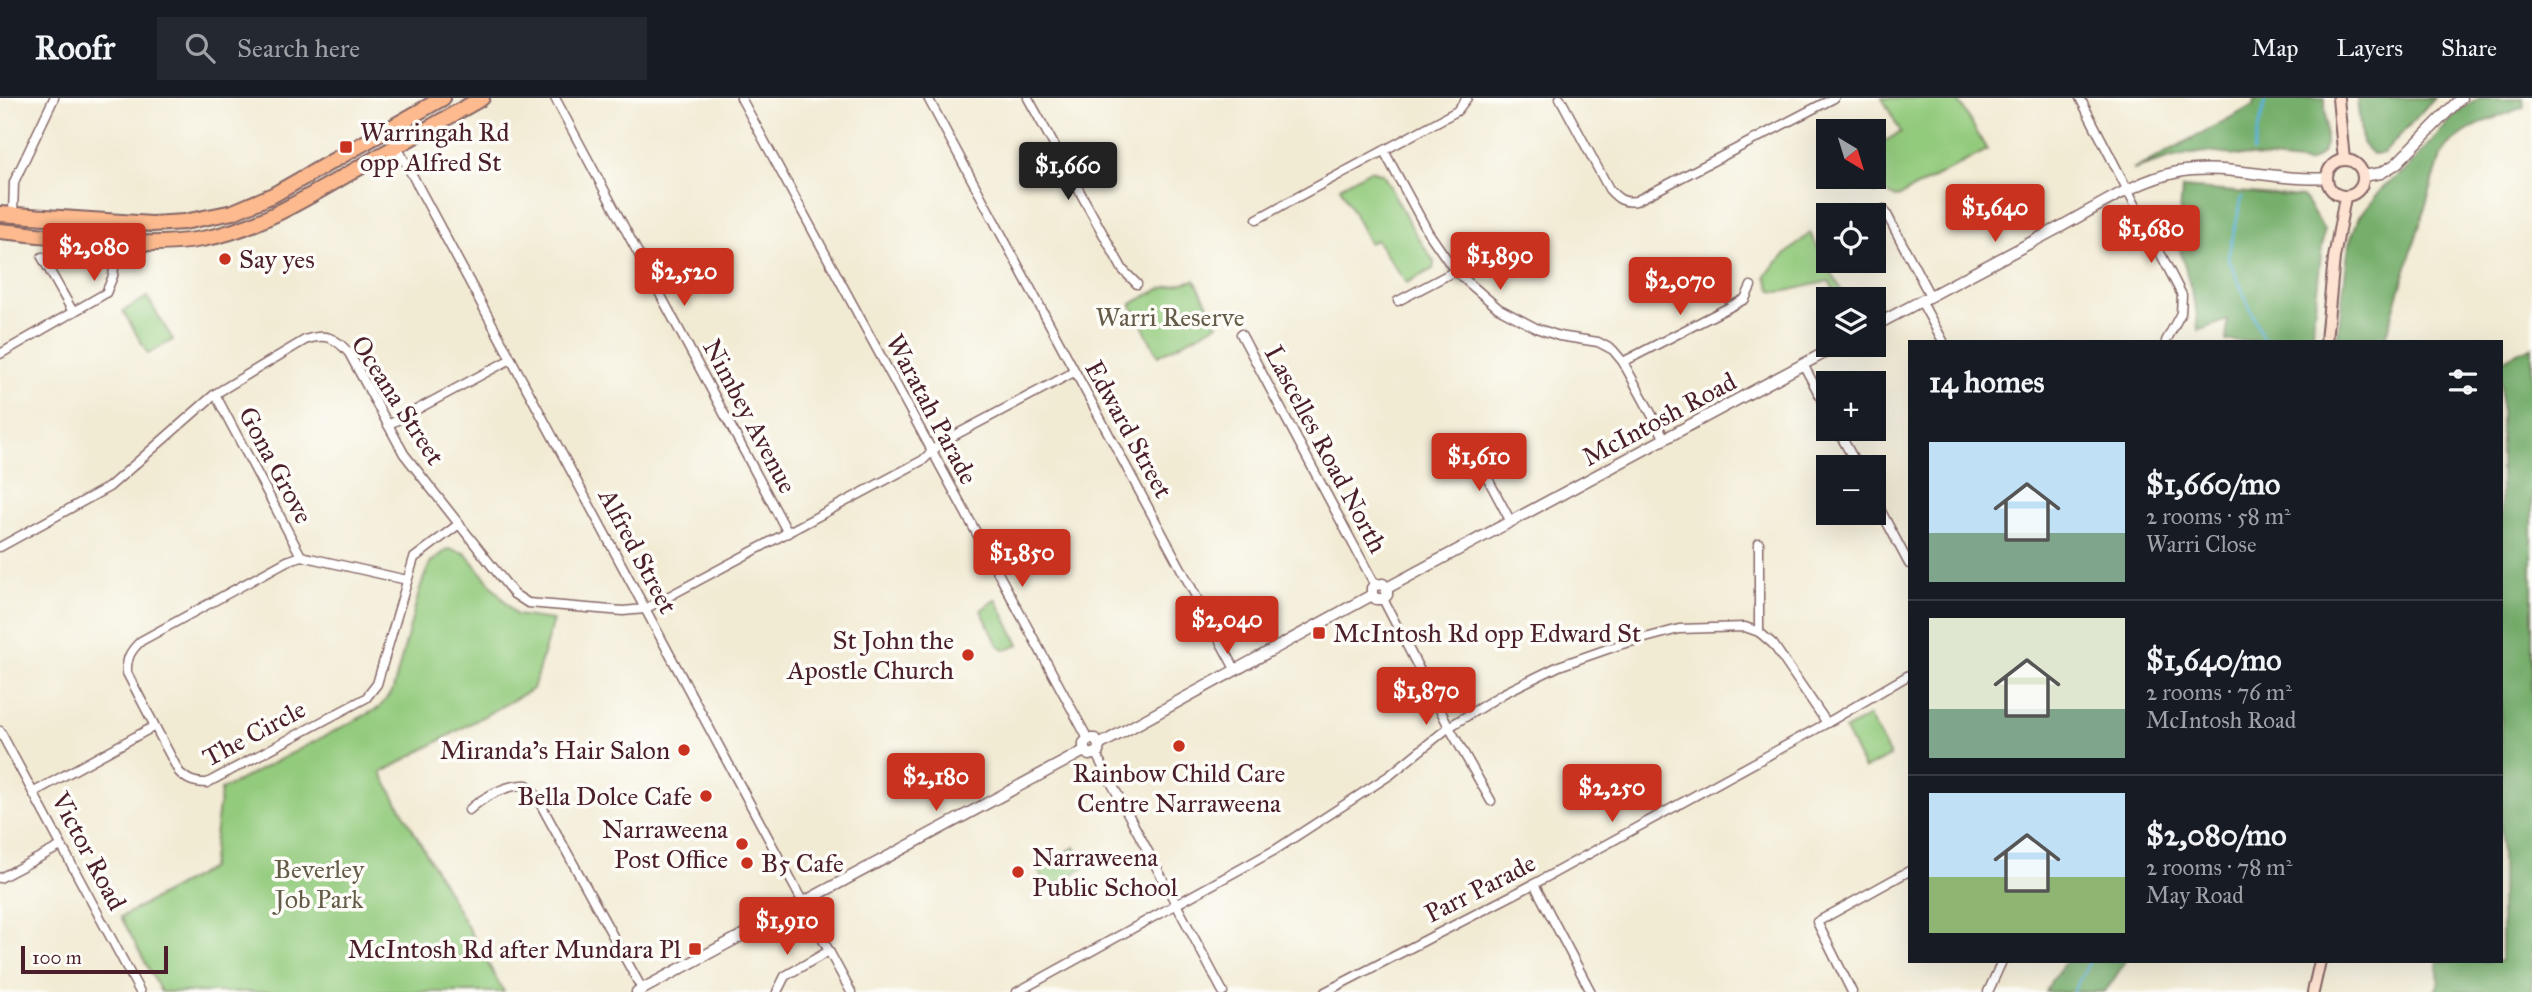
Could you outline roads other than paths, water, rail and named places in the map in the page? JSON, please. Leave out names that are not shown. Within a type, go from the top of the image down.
[{"type":"highway","points":[[439,99],[273,195],[233,212],[184,222],[120,222],[7,214],[6,232],[118,241],[184,242],[236,231],[276,214],[482,98]]},
{"type":"main road","points":[[2338,98],[2344,160]]},
{"type":"main road","points":[[2344,160],[2357,164],[2363,176],[2359,190],[2344,197],[2330,189],[2327,178],[2332,166],[2344,160]]},
{"type":"main road","points":[[2326,340],[2334,258],[2344,197]]},
{"type":"main road","points":[[2313,992],[2320,963]]},
{"type":"street","points":[[7,214],[14,182],[54,98]]},
{"type":"street","name":"Nimbey Avenue","points":[[555,98],[788,533]]},
{"type":"street","name":"Waratah Parade","points":[[741,98],[1088,740]]},
{"type":"street","name":"Edward Street","points":[[928,98],[1235,669]]},
{"type":"street","points":[[1028,98],[1123,271],[1137,284]]},
{"type":"street","points":[[1257,219],[1457,111],[1467,98]]},
{"type":"street","points":[[1560,98],[1609,189],[1618,199],[1627,202],[1636,201],[1834,98]]},
{"type":"street","points":[[2363,176],[2381,173],[2396,164],[2461,98]]},
{"type":"street","points":[[2083,99],[2182,295],[2181,313],[2167,340]]},
{"type":"street","name":"Alfred Street","points":[[388,130],[851,992]]},
{"type":"street","points":[[1384,151],[1428,232],[1455,271],[1488,300],[1547,333],[1605,345],[1623,362],[1665,439]]},
{"type":"street","points":[[1886,320],[2129,190],[2164,176],[2192,170],[2301,179],[2327,178]]},
{"type":"street","points":[[1886,213],[1943,340]]},
{"type":"street","points":[[0,354],[106,293],[111,284],[120,222]]},
{"type":"street","points":[[42,257],[73,312]]},
{"type":"street","points":[[1398,301],[1455,271]]},
{"type":"street","points":[[1623,362],[1745,299],[1751,286]]},
{"type":"street","name":"Oceana Street","points":[[0,547],[108,487],[215,394],[305,340],[320,334],[337,340],[349,353],[404,454],[514,594],[524,602],[623,611],[645,609]]},
{"type":"street","name":"Lascelles Road North","points":[[1241,334],[1373,590]]},
{"type":"street","name":"McIntosh Road","points":[[1387,588],[1816,357]]},
{"type":"street","points":[[388,425],[511,359]]},
{"type":"street","points":[[1803,364],[1816,388]]},
{"type":"street","points":[[645,609],[923,460],[942,442],[1074,372]]},
{"type":"street","name":"Gona Grove","points":[[215,394],[301,556]]},
{"type":"street","points":[[1473,451],[1511,523]]},
{"type":"street","points":[[1886,521],[1908,562]]},
{"type":"street","name":"The Circle","points":[[301,556],[287,561],[141,641],[126,661],[127,673],[153,727],[179,772],[186,779],[207,783],[366,698],[377,684],[414,558],[458,524]]},
{"type":"street","points":[[1759,542],[1759,632]]},
{"type":"street","points":[[301,556],[407,580]]},
{"type":"street","points":[[1084,751],[1089,755],[1383,584],[1387,588],[1387,595],[1383,599],[1376,599],[1373,590]]},
{"type":"street","points":[[1383,599],[1449,727],[1491,801]]},
{"type":"street","points":[[1017,992],[1275,850],[1390,775],[1449,727],[1515,688],[1559,666],[1619,645],[1679,629],[1745,627],[1759,632],[1773,644],[1827,723]]},
{"type":"street","name":"Parr Parade","points":[[1325,992],[1534,884],[1908,676]]},
{"type":"street","points":[[34,792],[153,727]]},
{"type":"street","name":"Victor Road","points":[[0,731],[140,992]]},
{"type":"street","points":[[1084,751],[1084,743],[1095,740],[1223,992]]},
{"type":"street","points":[[469,810],[480,799],[519,784],[527,785],[535,794],[640,991],[1084,751]]},
{"type":"street","points":[[0,878],[61,846]]},
{"type":"street","points":[[1852,992],[1817,922],[1908,872]]},
{"type":"street","points":[[1534,884],[1588,990]]},
{"type":"street","points":[[777,992],[781,980],[789,972],[829,951]]},
{"type":"street","points":[[1988,992],[2001,963]]},
{"type":"waterway","points":[[2253,152],[2266,98]]},
{"type":"waterway","points":[[2242,197],[2228,257],[2264,340]]},
{"type":"waterway","points":[[2073,992],[2089,963]]},
{"type":"place","name":"Warringah Rd opp Alfred St","points":[[346,147]]},
{"type":"place","name":"Say yes","points":[[225,259]]},
{"type":"place","name":"McIntosh Rd opp Edward St","points":[[1319,633]]},
{"type":"place","name":"St John the Apostle Church","points":[[968,655]]},
{"type":"place","name":"Rainbow Child Care Centre Narraweena","points":[[1179,746]]},
{"type":"place","name":"Miranda's Hair Salon","points":[[684,750]]},
{"type":"place","name":"Bella Dolce Cafe","points":[[706,796]]},
{"type":"place","name":"Narraweena Post Office","points":[[742,844]]},
{"type":"place","name":"B5 Cafe","points":[[747,863]]},
{"type":"place","name":"Narraweena Public School","points":[[1018,872]]},
{"type":"place","name":"McIntosh Rd after Mundara Pl","points":[[695,949]]},
{"type":"park label","name":"Warri Reserve","points":[[1170,317]]},
{"type":"park label","name":"Beverley Job Park","points":[[319,884]]}]
